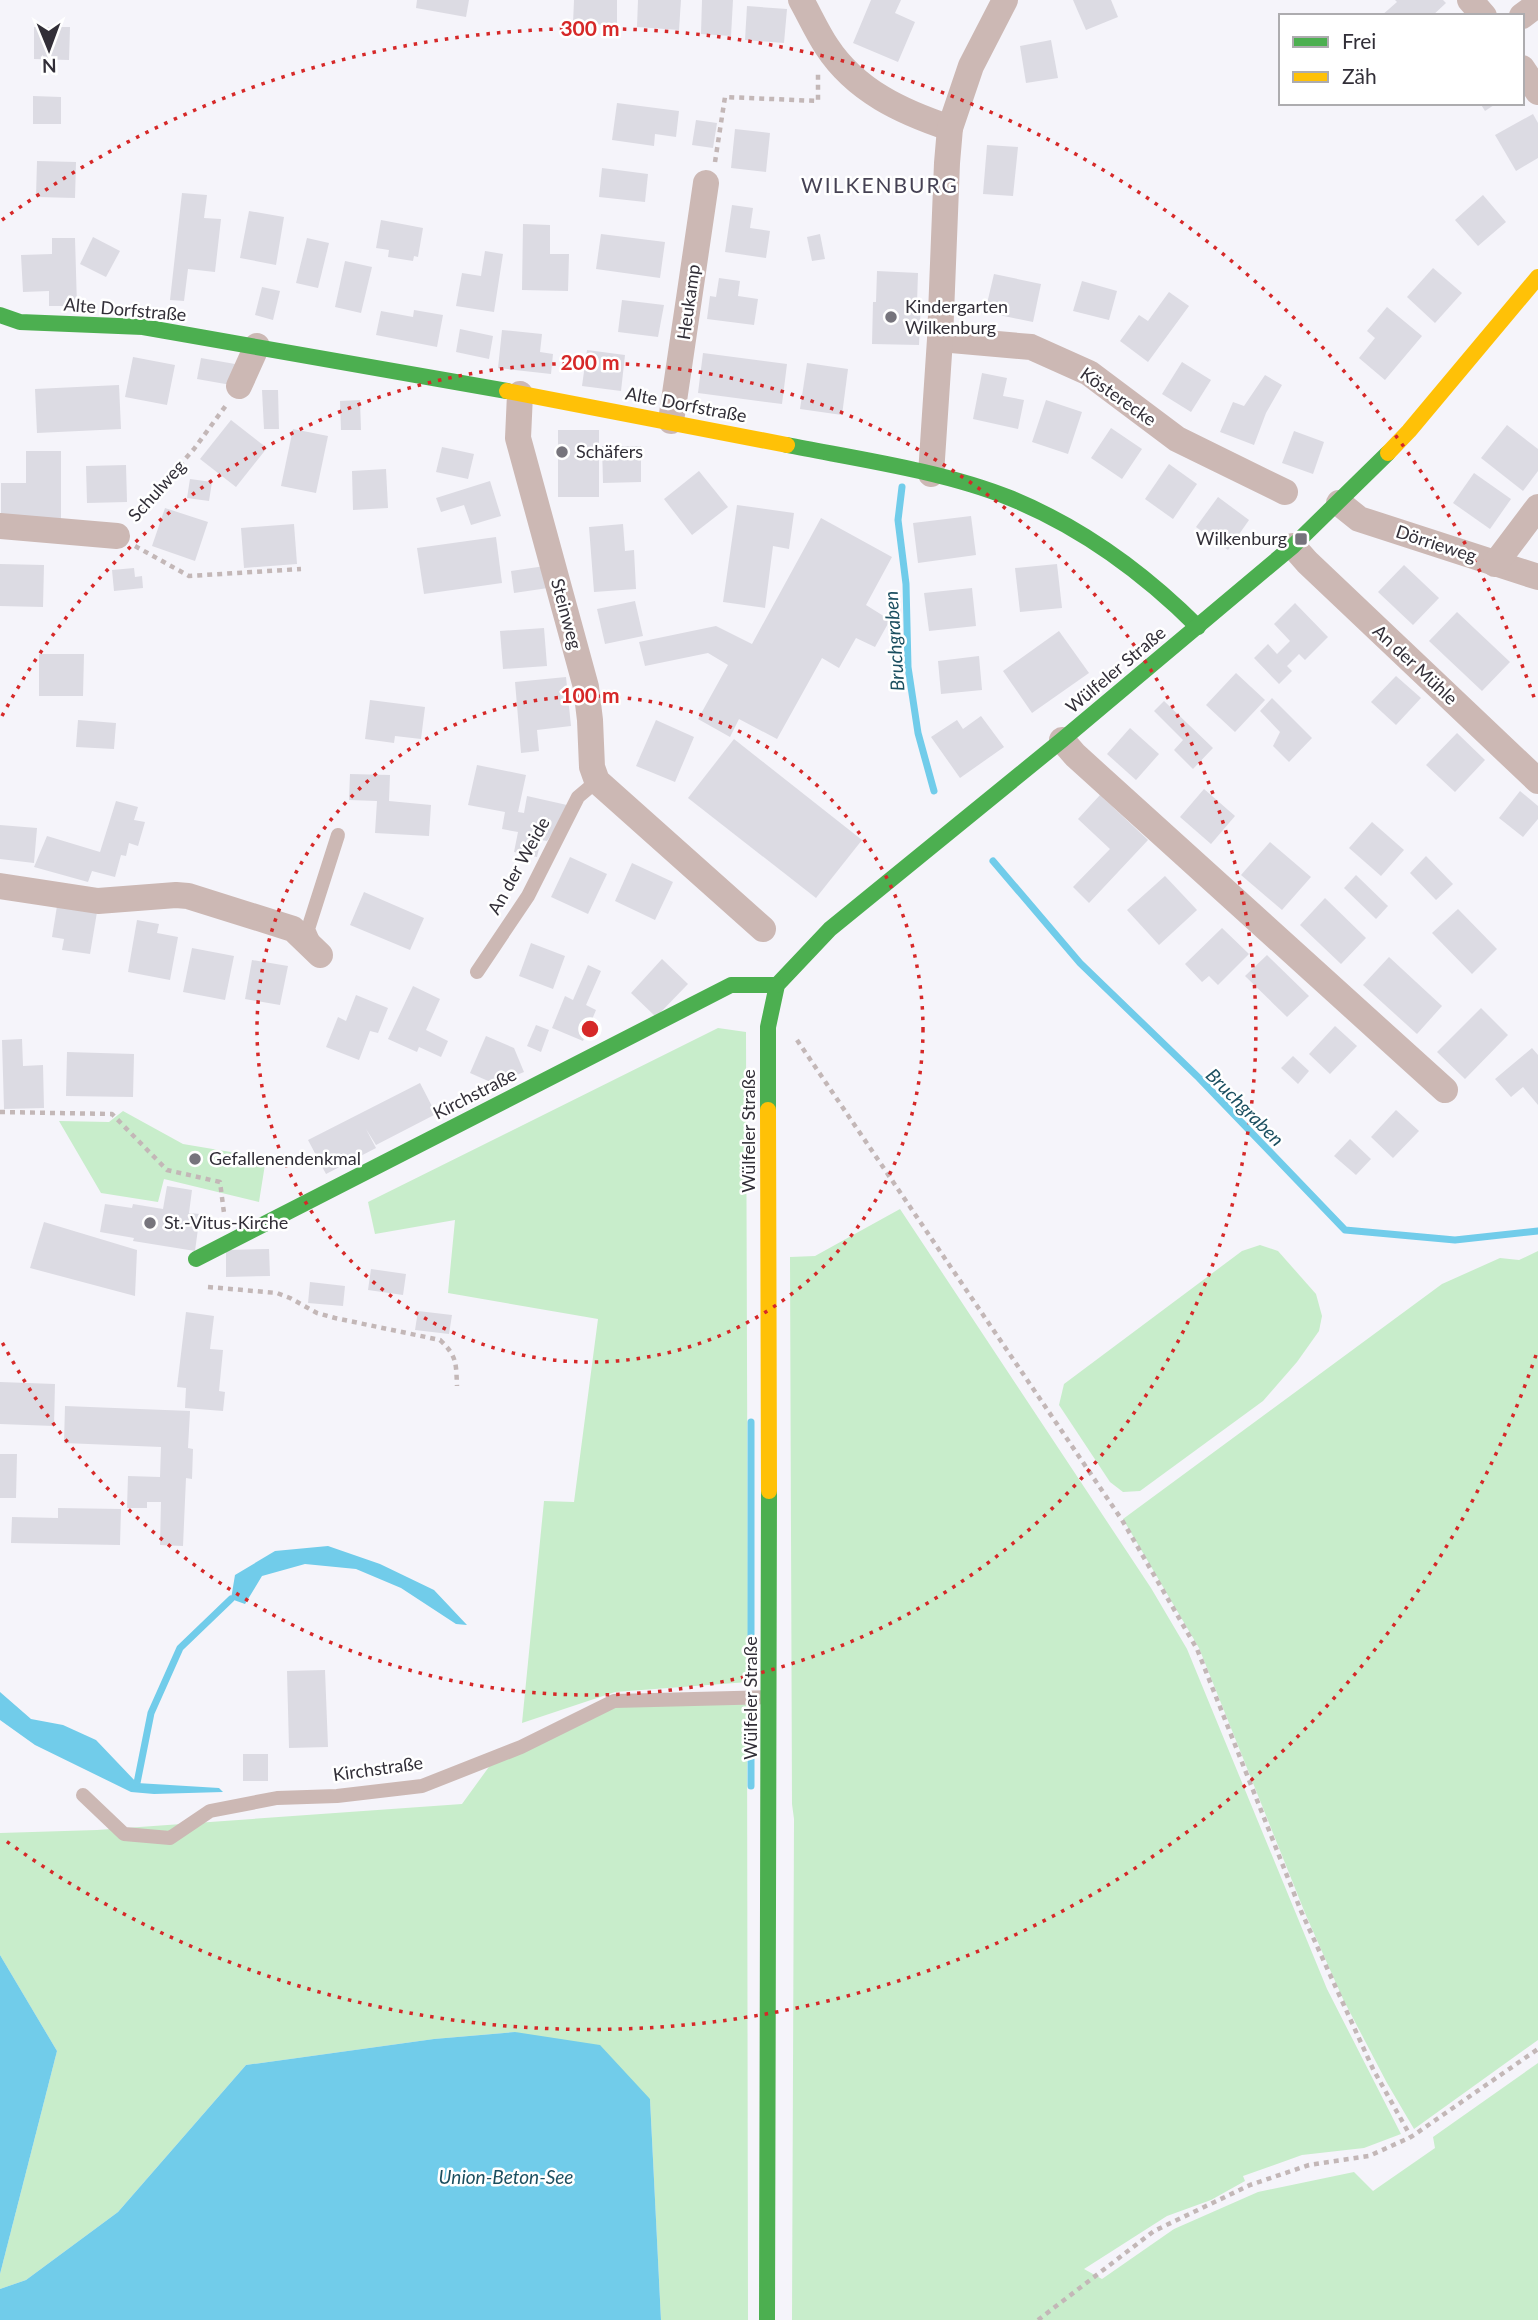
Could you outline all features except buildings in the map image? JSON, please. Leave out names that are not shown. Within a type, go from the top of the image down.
[{"type":"main road","name":"Wülfeler Straße","points":[[767,2320],[770,1697],[768,1027],[777,985],[830,929],[1062,740],[1293,546],[1409,431],[1538,277]]},
{"type":"main road","name":"Alte Dorfstraße","points":[[7,322],[143,327],[671,421],[931,474],[1008,496],[1067,524],[1166,595],[1198,627]]},
{"type":"main road","name":"Kirchstraße","points":[[196,1259],[731,985],[777,985]]},
{"type":"street","points":[[801,0],[827,48],[856,81],[890,105],[950,128]]},
{"type":"street","points":[[931,474],[950,128],[971,65],[1005,0]]},
{"type":"street","points":[[1470,0],[1482,14]]},
{"type":"street","points":[[1524,71],[1538,92]]},
{"type":"street","name":"Heukamp","points":[[671,421],[706,183]]},
{"type":"street","name":"Kösterecke","points":[[940,339],[1031,347],[1090,373],[1177,439],[1285,492]]},
{"type":"street","points":[[239,386],[257,346]]},
{"type":"street","name":"Steinweg","points":[[520,394],[518,438],[586,687],[592,767],[597,781]]},
{"type":"street","name":"Dörrieweg","points":[[1339,503],[1359,519],[1538,577]]},
{"type":"street","points":[[1495,564],[1538,507]]},
{"type":"street","name":"Schulweg","points":[[0,526],[117,536]]},
{"type":"street","name":"An der Mühle","points":[[1293,546],[1538,782]]},
{"type":"street","points":[[1062,740],[1085,765],[1445,1090]]},
{"type":"street","points":[[597,781],[763,929]]},
{"type":"street","points":[[0,886],[98,901],[188,896],[293,929],[320,955]]},
{"type":"lane","name":"An der Weide","points":[[477,972],[528,896],[578,797],[597,781]]},
{"type":"lane","points":[[320,955],[308,929],[338,835]]},
{"type":"lane","name":"Kirchstraße","points":[[83,1795],[124,1834],[170,1839],[209,1811],[277,1798],[337,1796],[422,1786],[521,1747],[614,1701],[770,1697]]},
{"type":"path","points":[[706,183],[715,163],[725,97],[818,101],[818,59],[827,48]]},
{"type":"path","name":"Schulweg","points":[[117,536],[194,449],[239,386]]},
{"type":"path","points":[[117,536],[189,576],[301,569]]},
{"type":"path","points":[[795,1037],[1122,1520],[1197,1649],[1301,1911],[1373,2069],[1411,2137]]},
{"type":"path","points":[[0,1112],[112,1114],[167,1170],[220,1182],[228,1241]]},
{"type":"path","points":[[206,1287],[277,1293],[317,1313],[439,1340],[452,1352],[457,1363],[457,1386]]},
{"type":"path","points":[[1038,2320],[1154,2231],[1250,2185],[1309,2165],[1369,2156],[1411,2137],[1538,2049]]},
{"type":"green space","points":[[718,1028],[746,1032],[748,1682],[615,1692],[522,1723],[544,1501],[574,1502],[598,1319],[448,1293],[455,1220],[375,1234],[368,1202]]},
{"type":"green space","points":[[123,1111],[183,1144],[266,1158],[259,1202],[164,1179],[158,1202],[101,1193],[59,1121],[109,1122]]},
{"type":"green space","points":[[900,1209],[1151,1588],[1187,1649],[1327,1989],[1401,2134],[1364,2148],[1302,2155],[1243,2176],[1245,2181],[1211,2200],[1167,2216],[1084,2269],[1102,2279],[1174,2229],[1258,2192],[1354,2172],[1373,2191],[1435,2148],[1433,2137],[1538,2063],[1538,2320],[792,2320],[794,1819],[790,1257],[815,1256]]},
{"type":"green space","points":[[1260,1245],[1278,1251],[1316,1294],[1322,1316],[1319,1331],[1297,1362],[1263,1401],[1140,1491],[1123,1492],[1110,1482],[1059,1405],[1064,1384],[1242,1251]]},
{"type":"green space","points":[[1538,1251],[1538,2040],[1414,2129],[1343,1999],[1305,1913],[1199,1648],[1123,1519],[1442,1284],[1500,1258],[1519,1260]]},
{"type":"green space","points":[[747,1704],[748,2320],[661,2320],[650,2099],[515,2032],[434,2039],[246,2065],[118,2212],[26,2280],[0,2289],[0,2274],[57,2051],[0,1955],[0,1833],[97,1830],[462,1804],[491,1764],[618,1706]]},
{"type":"water","points":[[328,1546],[380,1564],[434,1590],[467,1625],[456,1624],[401,1588],[356,1569],[305,1564],[262,1576],[245,1604],[231,1599],[235,1575],[275,1551]]},
{"type":"water","points":[[0,1692],[31,1719],[63,1725],[96,1740],[137,1783],[219,1788],[223,1792],[131,1792],[35,1745],[0,1720]]},
{"type":"water","points":[[0,1955],[57,2051],[0,2274]]},
{"type":"water","name":"Union-Beton-See","points":[[515,2032],[600,2045],[650,2099],[661,2320],[0,2320],[0,2289],[26,2280],[118,2212],[246,2065],[434,2039]]},
{"type":"waterway","name":"Bruchgraben","points":[[902,487],[898,520],[906,584],[908,667],[918,733],[934,791]]},
{"type":"waterway","name":"Bruchgraben","points":[[993,861],[1080,963],[1199,1078],[1345,1230],[1455,1240],[1538,1231]]},
{"type":"waterway","points":[[751,1422],[751,1679]]},
{"type":"waterway","points":[[137,1783],[151,1713],[180,1648],[231,1599]]},
{"type":"waterway","points":[[751,1713],[751,1786]]},
{"type":"traffic: fast","points":[[0,315],[20,322],[143,327],[507,391]]},
{"type":"traffic: fast","points":[[787,445],[929,473],[1010,498],[1062,523],[1110,553],[1156,588],[1198,627]]},
{"type":"traffic: fast","points":[[768,1110],[768,1027],[777,985],[830,929],[1062,740],[1293,546],[1388,453]]},
{"type":"traffic: fast","points":[[196,1259],[731,985],[777,985]]},
{"type":"traffic: fast","points":[[767,2320],[769,1491]]},
{"type":"traffic: slow","points":[[1388,453],[1538,277]]},
{"type":"traffic: slow","points":[[507,391],[787,445]]},
{"type":"traffic: slow","points":[[768,1110],[769,1491]]},
{"type":"place","name":"Kindergarten Wilkenburg","points":[[891,317]]},
{"type":"place","name":"Schäfers","points":[[562,452]]},
{"type":"place","name":"Wilkenburg","points":[[1301,539]]},
{"type":"place","name":"Gefallenendenkmal","points":[[195,1159]]},
{"type":"place","name":"St.-Vitus-Kirche","points":[[150,1223]]},
{"type":"district","name":"WILKENBURG","points":[[880,186]]}]
